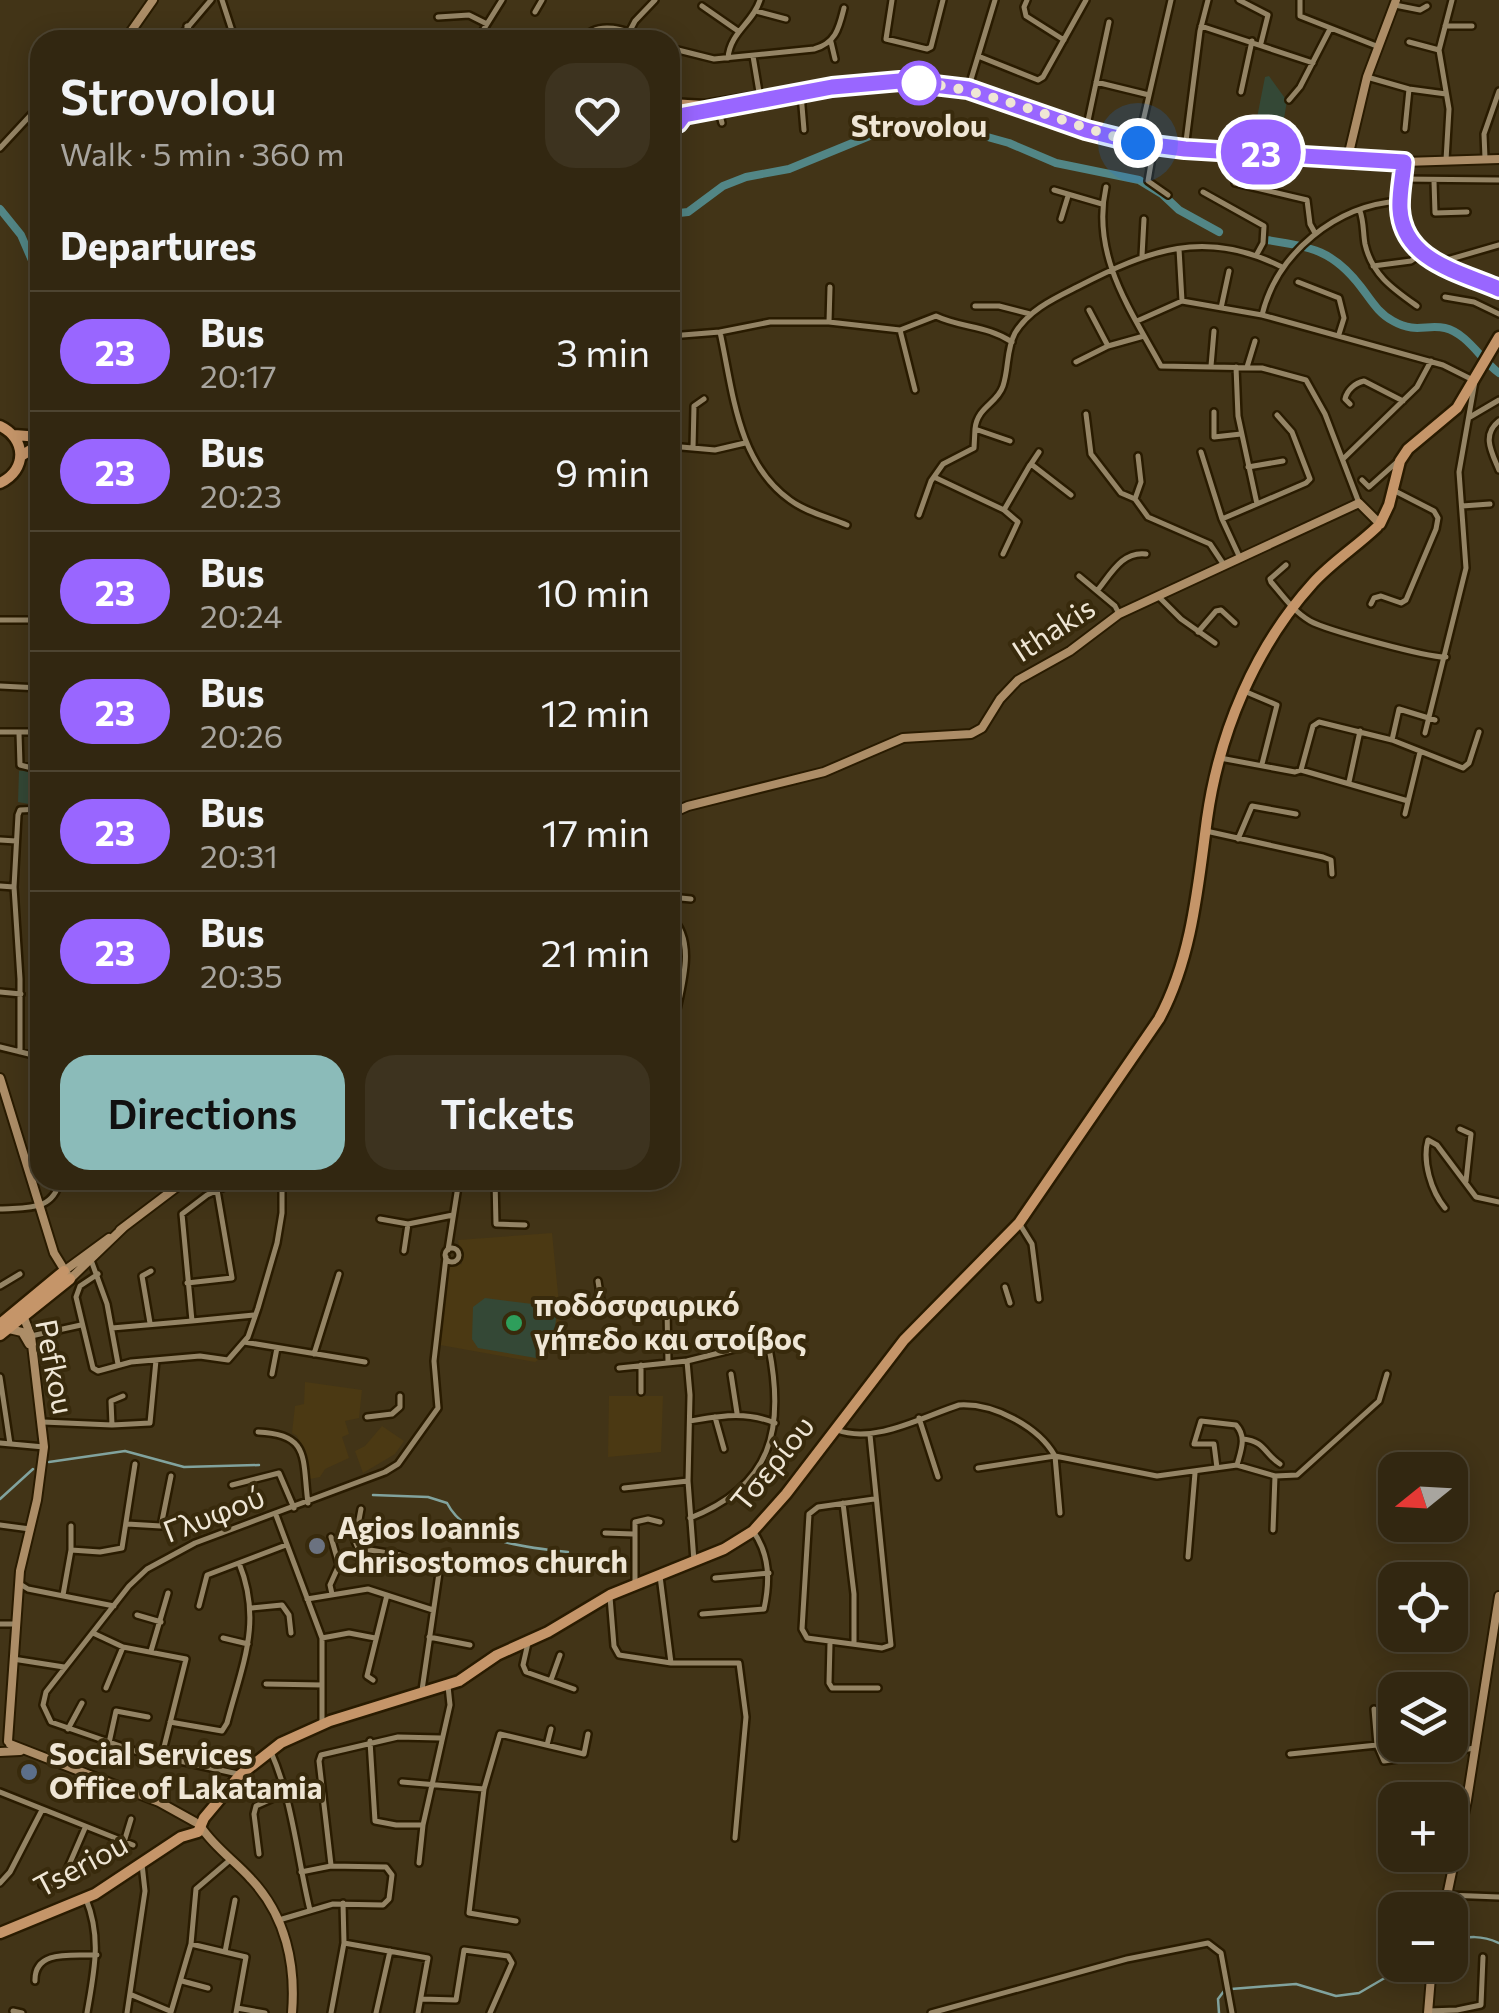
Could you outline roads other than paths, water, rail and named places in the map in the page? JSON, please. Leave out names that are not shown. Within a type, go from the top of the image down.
[{"type":"main road","points":[[132,30],[153,0]]},
{"type":"main road","points":[[1348,157],[1367,77],[1395,2]]},
{"type":"main road","points":[[680,108],[718,108],[832,87],[900,81],[968,89],[1086,130],[1154,146],[1404,162],[1499,159]]},
{"type":"main road","points":[[680,108],[761,100],[832,87]]},
{"type":"main road","points":[[1404,162],[1400,201],[1408,237],[1421,254],[1437,263],[1499,288]]},
{"type":"main road","points":[[1359,503],[1378,525],[1400,461],[1452,414],[1499,337]]},
{"type":"main road","points":[[0,426],[30,439]]},
{"type":"main road","points":[[14,435],[21,456]]},
{"type":"main road","points":[[0,483],[15,473],[21,456],[30,449]]},
{"type":"main road","name":"Ithakis","points":[[680,810],[824,772],[903,738],[970,734],[982,728],[1018,680],[1070,651],[1119,614],[1359,503]]},
{"type":"main road","name":"Τσερίου","points":[[196,1826],[240,1775],[270,1750],[322,1724],[448,1686],[497,1655],[548,1632],[610,1595],[753,1532],[904,1340],[1018,1223],[1159,1019],[1173,989],[1192,922],[1220,758],[1244,691],[1261,654],[1293,608],[1318,578],[1378,525]]},
{"type":"main road","points":[[0,1078],[30,1175]]},
{"type":"main road","points":[[22,1314],[56,1270],[35,1190]]},
{"type":"main road","points":[[3,1330],[67,1275],[76,1261],[173,1190]]},
{"type":"main road","points":[[49,1283],[92,1260],[124,1227]]},
{"type":"main road","points":[[54,1254],[76,1261]]},
{"type":"main road","points":[[54,1254],[67,1275]]},
{"type":"main road","name":"Pefkou","points":[[4,1748],[18,1588],[44,1447],[31,1336],[22,1314]]},
{"type":"main road","points":[[3,1330],[26,1337],[32,1353]]},
{"type":"main road","points":[[1447,1892],[1499,1596]]},
{"type":"main road","points":[[4,1748],[20,1750],[159,1802],[196,1826],[258,1888],[279,1920],[294,1970],[292,2013]]},
{"type":"main road","name":"Tseriou","points":[[0,1933],[86,1898],[196,1826]]},
{"type":"main road","points":[[1428,2012],[1431,1982]]},
{"type":"street","points":[[184,30],[212,0]]},
{"type":"street","points":[[222,0],[232,30]]},
{"type":"street","points":[[483,30],[502,0]]},
{"type":"street","points":[[535,12],[542,0]]},
{"type":"street","points":[[631,30],[653,2],[643,0]]},
{"type":"street","points":[[728,58],[731,42],[756,12],[760,0]]},
{"type":"street","points":[[892,0],[886,40],[927,49],[942,0]]},
{"type":"street","points":[[1027,0],[1026,16],[1065,40]]},
{"type":"street","points":[[978,56],[1038,80],[1049,72],[1086,0]]},
{"type":"street","points":[[1138,143],[1171,0]]},
{"type":"street","points":[[1185,149],[1208,0]]},
{"type":"street","points":[[1239,0],[1268,15],[1261,44]]},
{"type":"street","points":[[1300,0],[1300,16],[1379,48]]},
{"type":"street","points":[[1446,163],[1449,118],[1439,50],[1452,0]]},
{"type":"street","points":[[968,89],[992,1]]},
{"type":"street","points":[[1395,2],[1420,10],[1427,6]]},
{"type":"street","points":[[702,6],[738,31]]},
{"type":"street","points":[[680,51],[700,58],[728,58],[814,49],[831,42],[838,33],[844,8]]},
{"type":"street","points":[[756,12],[786,19]]},
{"type":"street","points":[[438,16],[469,15],[487,24]]},
{"type":"street","points":[[1086,130],[1109,22]]},
{"type":"street","points":[[187,26],[190,30]]},
{"type":"street","points":[[1201,26],[1313,63]]},
{"type":"street","points":[[1444,26],[1472,26]]},
{"type":"street","points":[[1290,100],[1330,28]]},
{"type":"street","points":[[590,30],[616,30]]},
{"type":"street","points":[[1241,92],[1252,41]]},
{"type":"street","points":[[831,42],[835,59]]},
{"type":"street","points":[[1409,42],[1439,50]]},
{"type":"street","points":[[753,56],[761,100]]},
{"type":"street","points":[[1367,77],[1446,94]]},
{"type":"street","points":[[1096,82],[1149,95]]},
{"type":"street","points":[[1405,129],[1410,89]]},
{"type":"street","points":[[1484,162],[1484,134],[1499,91]]},
{"type":"street","points":[[801,94],[804,130]]},
{"type":"street","points":[[718,108],[722,124]]},
{"type":"street","points":[[0,148],[30,115]]},
{"type":"street","points":[[1154,146],[1148,181],[1168,195]]},
{"type":"street","points":[[1402,179],[1499,180]]},
{"type":"street","points":[[1434,181],[1435,214],[1468,212]]},
{"type":"street","points":[[1234,183],[1307,200],[1315,234]]},
{"type":"street","points":[[1106,186],[1102,233],[1110,270],[1161,366],[1247,367],[1306,380],[1316,394],[1359,503]]},
{"type":"street","points":[[1054,190],[1102,204]]},
{"type":"street","points":[[1203,192],[1264,226],[1258,254]]},
{"type":"street","points":[[1062,220],[1068,196]]},
{"type":"street","points":[[1262,315],[1267,294],[1282,266],[1315,234],[1378,204],[1400,201]]},
{"type":"street","points":[[1360,211],[1364,241],[1373,266],[1385,282],[1417,306]]},
{"type":"street","points":[[1142,256],[1144,219]]},
{"type":"street","points":[[1437,263],[1499,245]]},
{"type":"street","points":[[918,515],[934,477],[944,464],[974,448],[979,412],[1003,386],[1012,342],[1030,314],[1110,270],[1142,256],[1178,248],[1240,249],[1282,266]]},
{"type":"street","points":[[1178,248],[1182,301]]},
{"type":"street","points":[[1373,266],[1411,261],[1421,254]]},
{"type":"street","points":[[1222,308],[1229,271]]},
{"type":"street","points":[[1298,282],[1339,298],[1344,318],[1338,334]]},
{"type":"street","points":[[829,322],[830,287]]},
{"type":"street","points":[[1445,296],[1474,302],[1499,314]]},
{"type":"street","points":[[1136,321],[1182,301],[1262,315],[1456,370],[1475,381],[1460,460],[1466,568],[1432,718],[1425,733]]},
{"type":"street","points":[[975,306],[999,306],[1030,314]]},
{"type":"street","points":[[1089,310],[1108,346]]},
{"type":"street","points":[[680,335],[770,322],[829,322],[900,330],[936,316],[947,322],[985,328],[1012,342]]},
{"type":"street","points":[[900,330],[915,390]]},
{"type":"street","points":[[1211,366],[1214,331]]},
{"type":"street","points":[[720,332],[745,442],[759,470],[787,498],[847,525]]},
{"type":"street","points":[[1076,362],[1108,346],[1144,336]]},
{"type":"street","points":[[1247,367],[1254,341]]},
{"type":"street","points":[[1343,459],[1422,380],[1430,362]]},
{"type":"street","points":[[1236,367],[1242,434],[1257,504]]},
{"type":"street","points":[[1350,404],[1344,399],[1346,395],[1356,383],[1364,381],[1403,401]]},
{"type":"street","points":[[693,448],[694,406],[704,399]]},
{"type":"street","points":[[1470,417],[1499,400]]},
{"type":"street","points":[[1214,412],[1214,438],[1242,434]]},
{"type":"street","points":[[1086,414],[1094,459],[1124,496],[1135,499],[1148,517],[1210,544],[1224,565]]},
{"type":"street","points":[[1222,520],[1310,478],[1292,432],[1277,416]]},
{"type":"street","points":[[1499,421],[1488,438],[1499,470]]},
{"type":"street","points":[[975,430],[1010,441]]},
{"type":"street","points":[[680,447],[728,448],[745,442]]},
{"type":"street","points":[[1004,510],[1039,452]]},
{"type":"street","points":[[1201,452],[1222,520],[1240,558]]},
{"type":"street","points":[[1135,499],[1142,482],[1138,456]]},
{"type":"street","points":[[1248,467],[1282,461]]},
{"type":"street","points":[[1362,480],[1369,486],[1400,461]]},
{"type":"street","points":[[1031,464],[1071,495]]},
{"type":"street","points":[[934,477],[1004,510],[1018,522],[1003,554]]},
{"type":"street","points":[[1370,604],[1380,596],[1400,603],[1406,600],[1436,529],[1438,518],[1434,510],[1393,490]]},
{"type":"street","points":[[1462,506],[1490,504]]},
{"type":"street","points":[[1097,591],[1124,558],[1140,552],[1146,554]]},
{"type":"street","points":[[1286,565],[1270,579],[1293,608],[1314,623],[1424,655],[1446,657]]},
{"type":"street","points":[[1080,576],[1119,614]]},
{"type":"street","points":[[1157,595],[1215,644]]},
{"type":"street","points":[[1198,632],[1216,611],[1221,610],[1236,623]]},
{"type":"street","points":[[0,620],[30,620]]},
{"type":"street","points":[[0,686],[30,688]]},
{"type":"street","points":[[1244,691],[1277,705],[1262,766]]},
{"type":"street","points":[[1392,740],[1399,709],[1432,718]]},
{"type":"street","points":[[1301,770],[1315,723],[1392,740],[1468,767],[1479,732]]},
{"type":"street","points":[[0,732],[30,732]]},
{"type":"street","points":[[1348,784],[1360,732]]},
{"type":"street","points":[[18,733],[20,765],[30,768]]},
{"type":"street","points":[[1406,814],[1420,752]]},
{"type":"street","points":[[1220,758],[1301,770],[1408,800]]},
{"type":"street","points":[[1238,839],[1252,806],[1296,814]]},
{"type":"street","points":[[20,1052],[21,994],[14,887],[20,810],[30,810]]},
{"type":"street","points":[[1206,832],[1331,860],[1332,874]]},
{"type":"street","points":[[0,840],[16,840]]},
{"type":"street","points":[[0,886],[14,887]]},
{"type":"street","points":[[680,898],[691,899]]},
{"type":"street","points":[[680,928],[687,946],[680,980]]},
{"type":"street","points":[[0,992],[21,994]]},
{"type":"street","points":[[0,1047],[30,1054]]},
{"type":"street","points":[[1460,1129],[1471,1134],[1466,1184]]},
{"type":"street","points":[[1445,1208],[1432,1190],[1428,1140],[1476,1196],[1499,1202]]},
{"type":"street","points":[[0,1209],[40,1205],[56,1196],[58,1190]]},
{"type":"street","points":[[187,1283],[232,1278],[217,1190],[182,1214],[187,1283],[192,1320]]},
{"type":"street","points":[[98,1274],[80,1286],[76,1297],[93,1368],[104,1371],[118,1365],[200,1356],[228,1360],[244,1342],[255,1315],[277,1244],[282,1190]]},
{"type":"street","name":"Γλυφού","points":[[68,1728],[50,1722],[43,1706],[46,1692],[133,1582],[168,1556],[195,1543],[294,1508],[398,1464],[432,1418],[438,1408],[434,1361],[457,1190]]},
{"type":"street","points":[[494,1190],[496,1224],[525,1225]]},
{"type":"street","points":[[380,1219],[408,1224],[453,1215]]},
{"type":"street","points":[[1018,1223],[1032,1244],[1039,1299]]},
{"type":"street","points":[[404,1250],[408,1224]]},
{"type":"street","points":[[92,1260],[112,1328],[118,1365]]},
{"type":"street","points":[[150,1323],[142,1276],[151,1271]]},
{"type":"street","points":[[0,1284],[20,1274]]},
{"type":"street","points":[[314,1354],[340,1274]]},
{"type":"street","points":[[598,1281],[602,1307],[690,1310]]},
{"type":"street","points":[[1005,1287],[1010,1303]]},
{"type":"street","points":[[667,1308],[668,1362]]},
{"type":"street","points":[[112,1328],[255,1315]]},
{"type":"street","points":[[31,1336],[81,1325]]},
{"type":"street","points":[[244,1342],[365,1362]]},
{"type":"street","points":[[618,1368],[687,1360],[767,1344],[775,1392],[775,1422],[767,1452],[747,1483],[716,1508],[690,1518]]},
{"type":"street","points":[[272,1374],[277,1348]]},
{"type":"street","points":[[43,1422],[112,1426],[150,1423],[156,1360]]},
{"type":"street","points":[[687,1360],[688,1482],[694,1561]]},
{"type":"street","points":[[641,1366],[641,1392]]},
{"type":"street","points":[[731,1374],[737,1413]]},
{"type":"street","points":[[978,1468],[1055,1456],[1109,1464],[1144,1475],[1195,1473],[1238,1465],[1275,1476],[1297,1474],[1379,1401],[1387,1374]]},
{"type":"street","points":[[0,1377],[10,1444]]},
{"type":"street","points":[[112,1426],[111,1402],[123,1396]]},
{"type":"street","points":[[367,1417],[392,1414],[400,1407],[400,1396]]},
{"type":"street","points":[[835,1428],[849,1434],[870,1434],[971,1404],[1015,1418],[1055,1456],[1060,1512]]},
{"type":"street","points":[[690,1422],[737,1413],[775,1422]]},
{"type":"street","points":[[715,1417],[724,1449]]},
{"type":"street","points":[[920,1418],[938,1477]]},
{"type":"street","points":[[1216,1468],[1214,1444],[1194,1444],[1201,1421],[1236,1425],[1243,1439],[1238,1465]]},
{"type":"street","points":[[258,1432],[289,1435],[296,1442],[308,1502]]},
{"type":"street","points":[[870,1434],[891,1645],[882,1648],[807,1638],[802,1632],[809,1514],[818,1507],[874,1498]]},
{"type":"street","points":[[1243,1439],[1256,1440],[1267,1447],[1271,1458],[1280,1464]]},
{"type":"street","points":[[0,1443],[44,1447]]},
{"type":"street","points":[[71,1550],[119,1550],[124,1545],[135,1464]]},
{"type":"street","points":[[232,1485],[278,1473],[294,1508]]},
{"type":"street","points":[[1188,1557],[1195,1473]]},
{"type":"street","points":[[127,1524],[161,1526],[171,1476]]},
{"type":"street","points":[[1274,1530],[1275,1476]]},
{"type":"street","points":[[624,1488],[688,1482]]},
{"type":"street","points":[[843,1503],[853,1584],[854,1645]]},
{"type":"street","points":[[361,1509],[355,1541],[358,1548],[400,1555],[438,1573],[422,1692]]},
{"type":"street","points":[[276,1515],[322,1638],[322,1724]]},
{"type":"street","points":[[635,1584],[636,1522],[660,1522]]},
{"type":"street","points":[[0,1525],[30,1529]]},
{"type":"street","points":[[63,1595],[71,1550],[70,1526]]},
{"type":"street","points":[[702,1614],[764,1609],[768,1573],[753,1532]]},
{"type":"street","points":[[605,1533],[633,1534]]},
{"type":"street","points":[[331,1537],[339,1565],[330,1584],[332,1594]]},
{"type":"street","points":[[199,1606],[207,1575],[288,1544]]},
{"type":"street","points":[[170,1722],[222,1730],[228,1723],[248,1644],[252,1608],[239,1562]]},
{"type":"street","points":[[716,1578],[768,1573]]},
{"type":"street","points":[[659,1574],[671,1663]]},
{"type":"street","points":[[18,1588],[114,1606]]},
{"type":"street","points":[[307,1599],[358,1588],[433,1610]]},
{"type":"street","points":[[152,1651],[168,1593]]},
{"type":"street","points":[[373,1680],[367,1676],[387,1595]]},
{"type":"street","points":[[610,1595],[619,1655],[671,1663],[739,1663],[746,1717],[735,1838]]},
{"type":"street","points":[[252,1608],[282,1605],[290,1614],[290,1633]]},
{"type":"street","points":[[137,1614],[161,1622]]},
{"type":"street","points":[[0,1624],[14,1624]]},
{"type":"street","points":[[93,1633],[123,1647],[186,1660],[162,1754]]},
{"type":"street","points":[[322,1638],[349,1633],[375,1638]]},
{"type":"street","points":[[430,1637],[470,1645]]},
{"type":"street","points":[[224,1638],[248,1644]]},
{"type":"street","points":[[528,1640],[524,1669],[574,1689]]},
{"type":"street","points":[[830,1642],[832,1688],[878,1688]]},
{"type":"street","points":[[106,1688],[123,1647]]},
{"type":"street","points":[[551,1680],[560,1655]]},
{"type":"street","points":[[12,1660],[64,1667]]},
{"type":"street","points":[[266,1684],[322,1684]]},
{"type":"street","points":[[419,1863],[422,1825],[450,1706],[448,1686]]},
{"type":"street","points":[[82,1703],[68,1728],[109,1743],[240,1775]]},
{"type":"street","points":[[1374,1709],[1377,1745],[1384,1760],[1475,1748]]},
{"type":"street","points":[[109,1743],[116,1711],[148,1717]]},
{"type":"street","points":[[547,1745],[551,1729]]},
{"type":"street","points":[[516,1921],[469,1913],[484,1789],[500,1734],[584,1754],[588,1734]]},
{"type":"street","points":[[331,1866],[319,1758],[398,1737],[440,1738]]},
{"type":"street","points":[[370,1742],[374,1821],[396,1826],[422,1825]]},
{"type":"street","points":[[1290,1754],[1377,1745]]},
{"type":"street","points":[[270,1750],[287,1792],[310,1910]]},
{"type":"street","points":[[402,1782],[484,1789]]},
{"type":"street","points":[[0,1792],[133,1845]]},
{"type":"street","points":[[260,1854],[256,1806],[287,1792]]},
{"type":"street","points":[[0,1883],[10,1872],[42,1810]]},
{"type":"street","points":[[124,1842],[131,1819]]},
{"type":"street","points":[[42,1884],[60,1886],[85,1828]]},
{"type":"street","points":[[132,1995],[172,2012],[190,1944],[196,1889],[230,1860]]},
{"type":"street","points":[[127,2013],[146,1891],[142,1864]]},
{"type":"street","points":[[279,1920],[343,1903],[387,1903],[392,1875],[383,1867],[331,1866],[301,1872]]},
{"type":"street","points":[[1468,1896],[1499,1897]]},
{"type":"street","points":[[86,1898],[96,1932],[97,1956],[87,2013]]},
{"type":"street","points":[[225,1952],[235,1900]]},
{"type":"street","points":[[332,2013],[344,1943],[343,1903]]},
{"type":"street","points":[[344,1943],[428,1958],[418,2013]]},
{"type":"street","points":[[931,2013],[1108,1964],[1208,1943],[1221,1954],[1232,2013]]},
{"type":"street","points":[[190,1944],[246,1957],[237,2010],[265,2013]]},
{"type":"street","points":[[422,1999],[456,2000],[464,1950],[511,1959],[491,2013]]},
{"type":"street","points":[[376,2013],[390,1951]]},
{"type":"street","points":[[35,1980],[34,1969],[51,1957],[97,1956]]},
{"type":"street","points":[[1428,2012],[1482,2004],[1483,1957]]},
{"type":"street","points":[[182,1981],[208,1988]]},
{"type":"street","points":[[13,2011],[22,2013]]},
{"type":"waterway","points":[[680,213],[688,212],[723,186],[746,177],[789,169],[872,135],[941,124],[1009,143],[1056,163],[1139,180],[1179,210],[1219,232]]},
{"type":"waterway","points":[[0,209],[21,235],[30,256]]},
{"type":"waterway","points":[[1267,240],[1309,248],[1331,258],[1388,318],[1408,327],[1453,331],[1499,373]]},
{"type":"waterway","points":[[49,1462],[125,1451],[184,1467],[259,1465]]},
{"type":"waterway","points":[[0,1499],[33,1469]]},
{"type":"waterway","points":[[373,1495],[428,1497],[447,1503],[456,1516],[483,1535],[517,1545],[568,1552]]},
{"type":"waterway","points":[[1468,1938],[1499,1943]]},
{"type":"waterway","points":[[1231,1989],[1296,1984],[1336,1996],[1359,1993],[1378,1982]]},
{"type":"waterway","points":[[1219,2013],[1218,1999],[1224,1991]]},
{"type":"place","name":"Strovolou","points":[[919,83]]},
{"type":"place","name":"ποδόσφαιρικό γήπεδο και στοίβος","points":[[514,1323]]},
{"type":"place","name":"Agios Ioannis Chrisostomos church","points":[[317,1546]]},
{"type":"place","name":"Social Services Office of Lakatamia","points":[[29,1772]]}]
